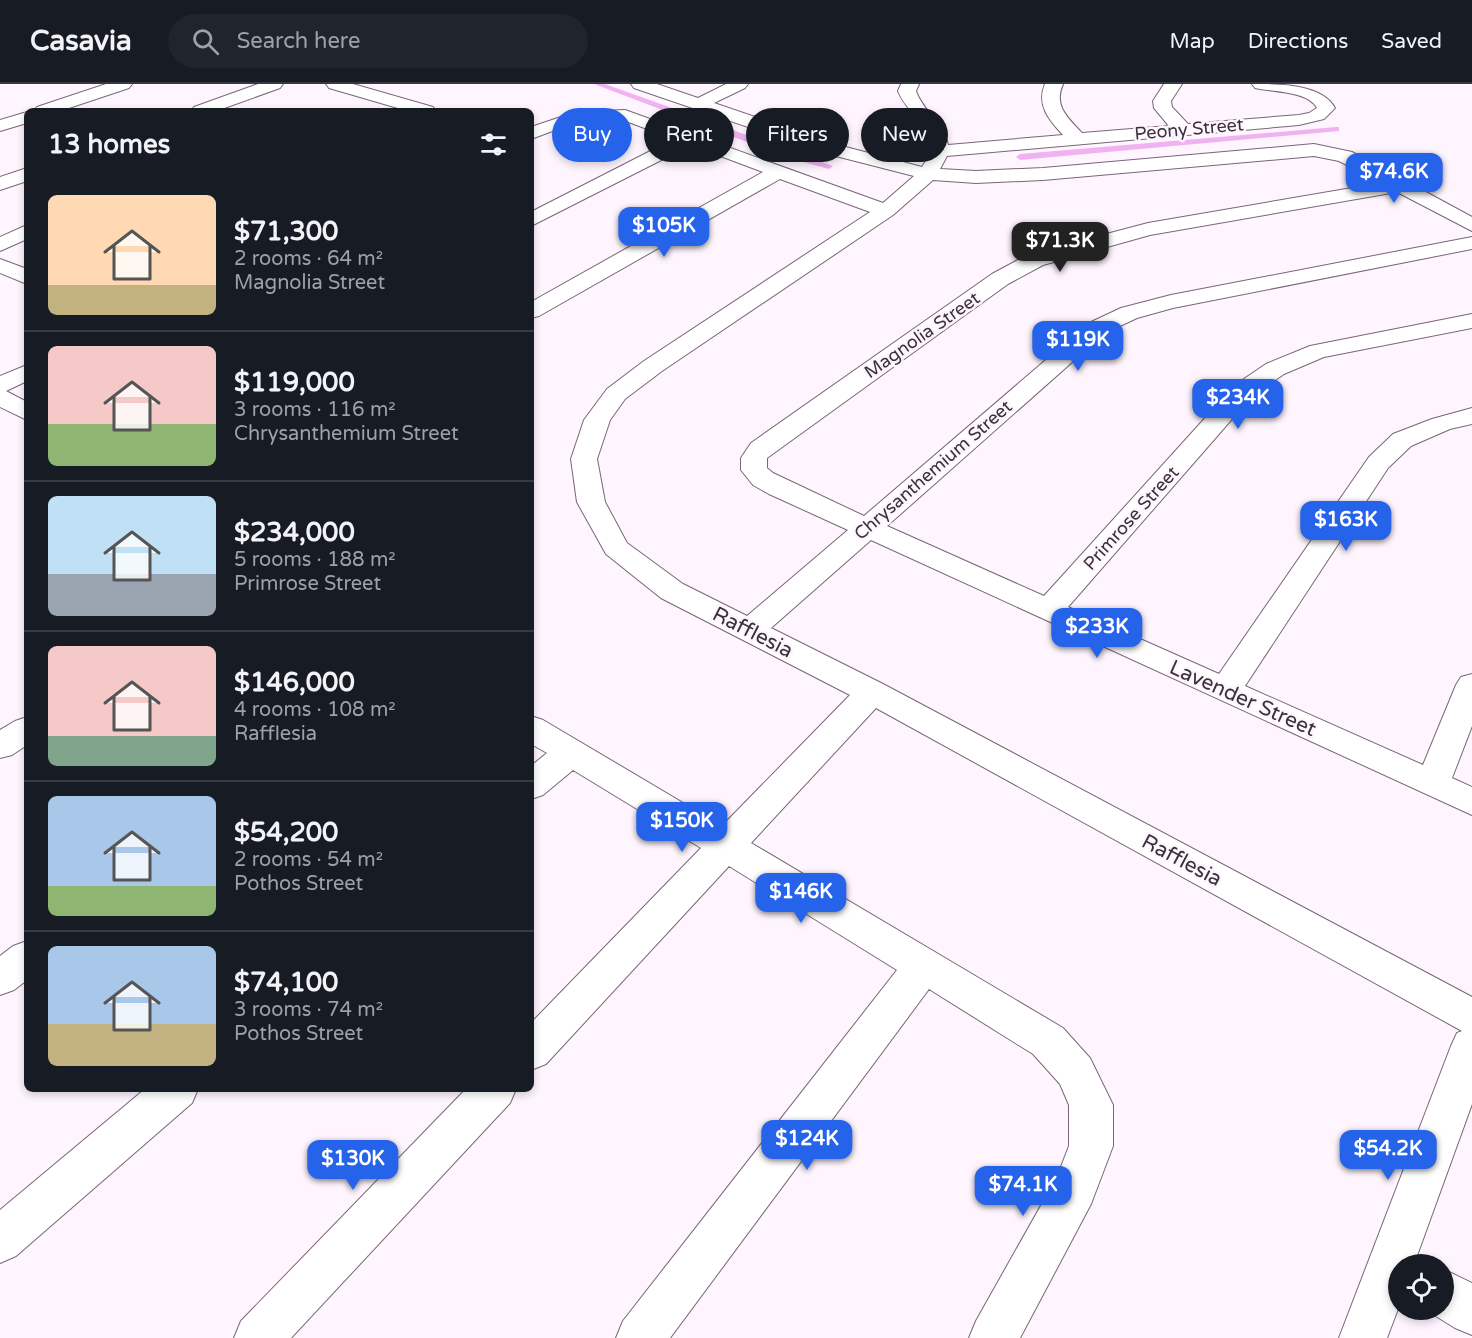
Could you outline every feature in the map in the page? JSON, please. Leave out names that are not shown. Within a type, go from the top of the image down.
[{"type":"street","points":[[52,108],[123,84]]},
{"type":"street","points":[[208,108],[274,84]]},
{"type":"street","points":[[334,84],[417,108]]},
{"type":"street","points":[[640,84],[831,149],[861,153]]},
{"type":"street","points":[[699,105],[739,84]]},
{"type":"street","points":[[910,84],[907,91],[916,108]]},
{"type":"street","points":[[1054,84],[1049,92],[1048,102],[1076,138]]},
{"type":"street","points":[[1173,84],[1162,101],[1163,108],[1182,129]]},
{"type":"street","name":"Peony Street","points":[[948,160],[1076,138],[1307,119],[1323,114],[1326,108],[1323,100],[1306,92],[1261,84]]},
{"type":"street","points":[[354,108],[381,97]]},
{"type":"street","points":[[534,133],[566,118],[594,113],[625,115],[644,122]]},
{"type":"street","points":[[0,126],[24,118]]},
{"type":"street","points":[[934,162],[1003,176],[1314,150],[1327,151],[1345,156],[1472,225]]},
{"type":"street","points":[[734,154],[886,210]]},
{"type":"street","points":[[534,218],[644,162]]},
{"type":"street","name":"Rafflesia","points":[[934,162],[903,198],[653,366],[616,394],[597,420],[584,459],[591,502],[616,548],[672,591],[872,692],[1472,1017]]},
{"type":"street","points":[[534,309],[778,171]]},
{"type":"street","points":[[0,184],[24,175]]},
{"type":"street","name":"Magnolia Street","points":[[754,470],[754,458],[760,449],[1000,279],[1035,260],[1148,229],[1400,186]]},
{"type":"street","points":[[0,245],[24,233]]},
{"type":"street","name":"Chrysanthemium Street","points":[[750,630],[1097,328],[1119,318],[1171,302],[1472,243]]},
{"type":"street","points":[[0,265],[24,276]]},
{"type":"street","name":"Primrose Street","points":[[1049,610],[1244,390],[1275,369],[1318,351],[1472,321]]},
{"type":"street","points":[[0,385],[24,373]]},
{"type":"street","points":[[0,397],[24,410]]},
{"type":"street","points":[[1225,690],[1378,463],[1402,440],[1440,424],[1472,416]]},
{"type":"street","name":"Lavender Street","points":[[754,470],[771,484],[1472,802]]},
{"type":"street","points":[[1432,784],[1472,685]]},
{"type":"street","points":[[534,1048],[872,692]]},
{"type":"street","points":[[534,730],[1048,1041],[1075,1071],[1091,1105],[1091,1146],[1075,1189],[993,1338]]},
{"type":"street","points":[[0,746],[24,731]]},
{"type":"street","points":[[534,783],[571,752]]},
{"type":"street","points":[[0,978],[24,960]]},
{"type":"street","points":[[640,1338],[923,966]]},
{"type":"street","points":[[1398,1254],[1472,1046]]},
{"type":"street","points":[[0,1240],[173,1092]]},
{"type":"street","points":[[258,1338],[492,1092]]},
{"type":"street","points":[[1363,1338],[1388,1279]]},
{"type":"street","points":[[1454,1300],[1472,1311]]},
{"type":"waterway","points":[[598,84],[795,157],[829,166]]},
{"type":"waterway","points":[[1020,157],[1336,129]]}]
